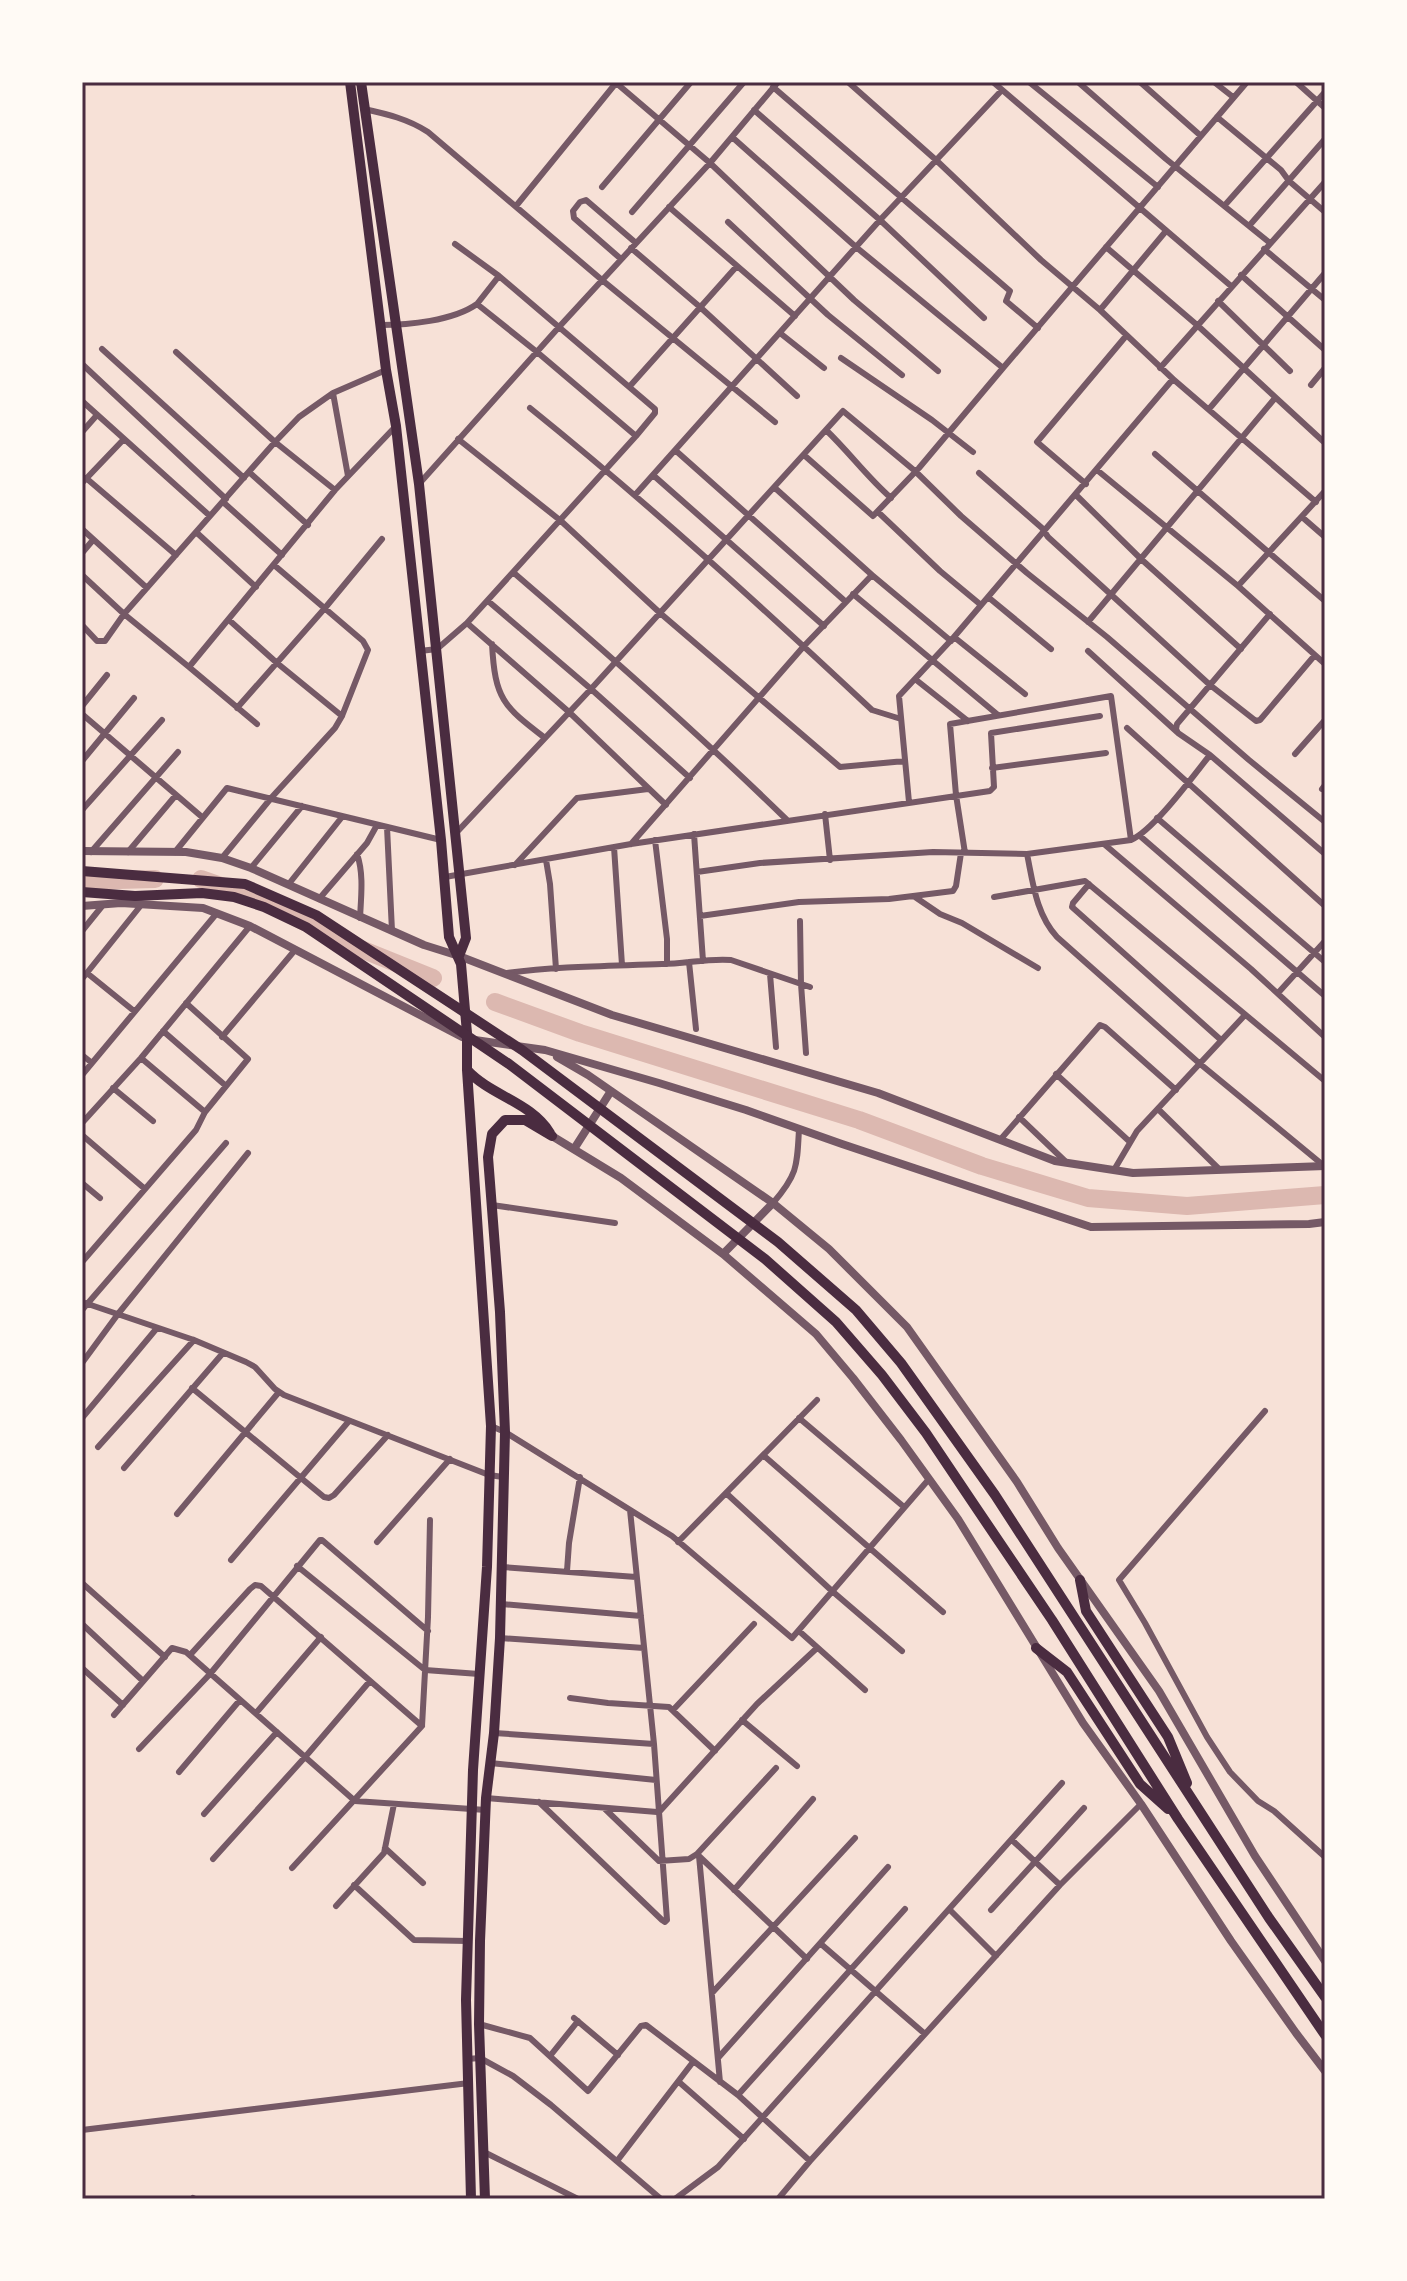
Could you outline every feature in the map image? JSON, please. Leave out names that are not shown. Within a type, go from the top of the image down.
[{"type":"main road","points":[[350,82],[386,370],[396,426],[449,937],[459,956],[468,1037],[467,1070],[491,1426],[466,2000],[471,2199]]},
{"type":"main road","points":[[361,82],[419,484],[466,938],[459,956]]},
{"type":"main road","points":[[82,871],[245,884],[316,915],[522,1050],[778,1242],[856,1310],[901,1363],[952,1432],[1269,1918],[1325,1997]]},
{"type":"main road","points":[[82,892],[135,896],[202,893],[234,897],[306,927],[509,1064],[765,1259],[836,1322],[882,1375],[951,1469],[1052,1620],[1173,1812],[1325,2035]]},
{"type":"main road","points":[[467,1070],[479,1082],[525,1107],[543,1121],[552,1136]]},
{"type":"main road","points":[[485,2199],[479,2024],[486,1798],[500,1638],[505,1477],[500,1312],[488,1157],[490,1141],[505,1120],[525,1120],[552,1136]]},
{"type":"main road","points":[[484,1314],[500,1312]]},
{"type":"main road","points":[[1080,1580],[1086,1611],[1168,1737],[1195,1803]]},
{"type":"main road","points":[[1036,1648],[1067,1672],[1140,1784],[1162,1806],[1173,1812]]},
{"type":"street","points":[[602,187],[691,82]]},
{"type":"street","points":[[632,212],[744,82]]},
{"type":"street","points":[[848,82],[1160,368],[1316,502]]},
{"type":"street","points":[[993,82],[1231,286]]},
{"type":"street","points":[[1029,82],[1158,187]]},
{"type":"street","points":[[1078,82],[1249,226],[1325,300]]},
{"type":"street","points":[[1140,82],[1201,136]]},
{"type":"street","points":[[1214,82],[1233,97]]},
{"type":"street","points":[[804,455],[871,515],[878,512],[1247,82]]},
{"type":"street","points":[[1296,82],[1325,108]]},
{"type":"street","points":[[516,206],[619,83],[710,163],[854,300],[938,371]]},
{"type":"street","points":[[419,484],[710,163],[776,85],[1010,291],[1006,301],[1038,328]]},
{"type":"street","points":[[635,495],[880,220],[1002,90]]},
{"type":"street","points":[[1225,205],[1325,92]]},
{"type":"street","points":[[364,109],[399,117],[428,132],[775,422]]},
{"type":"street","points":[[754,110],[880,220],[984,318]]},
{"type":"street","points":[[1217,117],[1281,170],[1289,181],[1325,212]]},
{"type":"street","points":[[732,137],[856,247],[1003,368]]},
{"type":"street","points":[[1249,226],[1325,139]]},
{"type":"street","points":[[1160,368],[1325,182]]},
{"type":"street","points":[[621,259],[574,218],[573,211],[580,202],[586,200],[797,396]]},
{"type":"street","points":[[669,207],[795,316]]},
{"type":"street","points":[[728,222],[828,315],[902,375]]},
{"type":"street","points":[[1100,310],[1166,231]]},
{"type":"street","points":[[420,651],[437,649],[467,623],[655,413],[655,409],[630,386],[499,276],[455,244]]},
{"type":"street","points":[[1106,247],[1197,325],[1325,443]]},
{"type":"street","points":[[630,386],[737,266]]},
{"type":"street","points":[[1209,409],[1325,273]]},
{"type":"street","points":[[1241,275],[1325,350]]},
{"type":"street","points":[[380,325],[459,314],[477,304],[499,276]]},
{"type":"street","points":[[1218,301],[1290,371]]},
{"type":"street","points":[[477,304],[636,436]]},
{"type":"street","points":[[780,333],[824,368]]},
{"type":"street","points":[[1086,484],[1037,442],[1126,336]]},
{"type":"street","points":[[102,349],[308,525]]},
{"type":"street","points":[[176,352],[275,442],[335,490]]},
{"type":"street","points":[[841,358],[973,452]]},
{"type":"street","points":[[82,364],[282,555]]},
{"type":"street","points":[[1311,385],[1325,368]]},
{"type":"street","points":[[82,625],[97,641],[105,641],[124,614],[299,417],[333,393],[386,370]]},
{"type":"street","points":[[909,802],[898,699],[953,639],[1173,379]]},
{"type":"street","points":[[333,393],[348,476]]},
{"type":"street","points":[[1088,622],[1275,398]]},
{"type":"street","points":[[82,401],[210,516]]},
{"type":"street","points":[[530,408],[709,559],[872,710],[901,719]]},
{"type":"street","points":[[457,832],[845,412],[915,471],[961,516],[1325,822]]},
{"type":"street","points":[[82,432],[97,415]]},
{"type":"street","points":[[189,667],[335,490],[396,426]]},
{"type":"street","points":[[826,430],[891,498]]},
{"type":"street","points":[[124,439],[84,480],[176,555]]},
{"type":"street","points":[[458,439],[561,521],[660,613],[840,767],[905,761]]},
{"type":"street","points":[[675,450],[846,602]]},
{"type":"street","points":[[1155,454],[1325,601]]},
{"type":"street","points":[[1097,470],[1238,586],[1325,664]]},
{"type":"street","points":[[979,473],[1210,685],[1258,721],[1315,655]]},
{"type":"street","points":[[653,475],[824,626]]},
{"type":"street","points":[[775,488],[872,575],[1025,694]]},
{"type":"street","points":[[1238,586],[1325,491]]},
{"type":"street","points":[[1076,495],[1141,559],[1241,649]]},
{"type":"street","points":[[878,512],[981,605]]},
{"type":"street","points":[[1302,517],[1325,537]]},
{"type":"street","points":[[82,529],[147,588]]},
{"type":"street","points":[[196,532],[256,587]]},
{"type":"street","points":[[237,708],[382,539]]},
{"type":"street","points":[[82,553],[93,540]]},
{"type":"street","points":[[222,858],[335,728],[368,650],[363,641],[274,565]]},
{"type":"street","points":[[514,573],[715,750],[788,820]]},
{"type":"street","points":[[82,575],[124,614],[257,724]]},
{"type":"street","points":[[631,844],[804,646],[872,575]]},
{"type":"street","points":[[853,594],[998,715]]},
{"type":"street","points":[[988,597],[1051,649]]},
{"type":"street","points":[[488,601],[690,778]]},
{"type":"street","points":[[1178,733],[1177,724],[1270,614]]},
{"type":"street","points":[[229,620],[342,716]]},
{"type":"street","points":[[467,623],[569,712],[666,805]]},
{"type":"street","points":[[492,644],[496,686],[500,696],[520,719],[545,738]]},
{"type":"street","points":[[1088,651],[1178,733],[1210,755],[1325,854]]},
{"type":"street","points":[[82,706],[107,675]]},
{"type":"street","points":[[915,679],[968,721]]},
{"type":"street","points":[[700,916],[799,902],[915,897],[953,891],[963,853],[950,724],[998,715],[1111,696],[1131,840]]},
{"type":"street","points":[[82,761],[134,698]]},
{"type":"street","points":[[82,714],[202,817]]},
{"type":"street","points":[[445,877],[655,840],[993,789],[992,732],[1100,716]]},
{"type":"street","points":[[82,810],[162,720]]},
{"type":"street","points":[[1295,754],[1325,720]]},
{"type":"street","points":[[1127,728],[1325,906]]},
{"type":"street","points":[[86,852],[178,752]]},
{"type":"street","points":[[992,768],[1106,753]]},
{"type":"street","points":[[697,872],[760,863],[933,852],[1027,854],[1131,840],[1140,836],[1157,818],[1210,755]]},
{"type":"street","points":[[175,852],[227,788],[441,840]]},
{"type":"street","points":[[515,865],[577,798],[648,789]]},
{"type":"street","points":[[128,852],[176,795]]},
{"type":"street","points":[[251,868],[302,806]]},
{"type":"street","points":[[825,814],[830,860]]},
{"type":"street","points":[[288,885],[342,817]]},
{"type":"street","points":[[1157,818],[1325,962]]},
{"type":"street","points":[[319,899],[373,835],[377,825]]},
{"type":"street","points":[[387,827],[392,932]]},
{"type":"street","points":[[694,834],[703,961]]},
{"type":"street","points":[[1140,836],[1325,996]]},
{"type":"street","points":[[655,840],[667,939],[667,964]]},
{"type":"street","points":[[1104,844],[1325,1037]]},
{"type":"street","points":[[614,847],[622,965]]},
{"type":"street","points":[[86,852],[175,852],[222,858],[424,945],[612,1015],[878,1093],[1055,1161],[1133,1173],[1325,1166]]},
{"type":"street","points":[[357,854],[361,882],[360,918]]},
{"type":"street","points":[[1027,854],[1043,919],[1057,937],[1199,1063],[1325,1166]]},
{"type":"street","points":[[546,860],[556,969]]},
{"type":"street","points":[[994,897],[1083,881],[1089,884],[1325,1081]]},
{"type":"street","points":[[1089,884],[1072,907],[1221,1040]]},
{"type":"street","points":[[915,897],[1038,968]]},
{"type":"street","points":[[134,1011],[84,976],[142,904]]},
{"type":"street","points":[[82,931],[103,905]]},
{"type":"street","points":[[82,906],[191,906],[217,913],[250,926],[468,1037],[545,1050],[708,1098],[1091,1227],[1325,1222]]},
{"type":"street","points":[[82,1075],[217,913]]},
{"type":"street","points":[[800,921],[806,1053]]},
{"type":"street","points":[[82,1123],[141,1058],[250,926]]},
{"type":"street","points":[[1278,993],[1325,941]]},
{"type":"street","points":[[222,1037],[295,950]]},
{"type":"street","points":[[502,974],[731,960],[810,987]]},
{"type":"street","points":[[689,962],[696,1029]]},
{"type":"street","points":[[770,974],[776,1047]]},
{"type":"street","points":[[82,1262],[196,1130],[205,1112],[248,1059],[186,1003]]},
{"type":"street","points":[[1114,1170],[1130,1142],[1245,1015]]},
{"type":"street","points":[[1000,1140],[1097,1027],[1102,1025],[1176,1090]]},
{"type":"street","points":[[163,1031],[226,1086]]},
{"type":"street","points":[[545,1050],[611,1091],[773,1203],[829,1249],[907,1327],[1159,1691],[1255,1856],[1325,1961]]},
{"type":"street","points":[[82,1055],[92,1063]]},
{"type":"street","points":[[141,1058],[205,1112]]},
{"type":"street","points":[[1056,1074],[1130,1142]]},
{"type":"street","points":[[113,1088],[153,1121]]},
{"type":"street","points":[[574,1149],[611,1091]]},
{"type":"street","points":[[1158,1109],[1220,1170]]},
{"type":"street","points":[[1019,1117],[1067,1163]]},
{"type":"street","points":[[723,1254],[785,1189],[796,1170],[799,1129]]},
{"type":"street","points":[[82,1135],[145,1189]]},
{"type":"street","points":[[552,1136],[621,1178],[723,1254],[816,1334],[891,1427],[968,1534],[1083,1723],[1141,1804],[1231,1941],[1325,2071]]},
{"type":"street","points":[[82,1310],[226,1143]]},
{"type":"street","points":[[82,1363],[248,1153]]},
{"type":"street","points":[[82,1183],[100,1198]]},
{"type":"street","points":[[492,1205],[615,1223]]},
{"type":"street","points":[[85,1303],[194,1340],[255,1367],[279,1392],[489,1475],[505,1477]]},
{"type":"street","points":[[82,1418],[157,1328]]},
{"type":"street","points":[[98,1447],[194,1340]]},
{"type":"street","points":[[124,1468],[223,1353]]},
{"type":"street","points":[[192,1388],[324,1497],[334,1495],[388,1435]]},
{"type":"street","points":[[177,1514],[279,1392]]},
{"type":"street","points":[[678,1542],[817,1400]]},
{"type":"street","points":[[1265,1411],[1119,1580],[1230,1772],[1258,1801],[1274,1811],[1325,1857]]},
{"type":"street","points":[[799,1418],[904,1507]]},
{"type":"street","points":[[231,1560],[349,1421]]},
{"type":"street","points":[[491,1426],[580,1477],[678,1542],[789,1637],[795,1636],[929,1479]]},
{"type":"street","points":[[763,1455],[943,1612]]},
{"type":"street","points":[[377,1542],[450,1459]]},
{"type":"street","points":[[567,1571],[580,1477]]},
{"type":"street","points":[[726,1493],[902,1651]]},
{"type":"street","points":[[539,1802],[665,1922],[668,1915],[660,1811],[630,1510]]},
{"type":"street","points":[[292,1868],[422,1726],[430,1520]]},
{"type":"street","points":[[139,1749],[210,1674],[317,1542],[322,1540],[428,1631]]},
{"type":"street","points":[[297,1566],[425,1670],[479,1674]]},
{"type":"street","points":[[502,1567],[636,1577]]},
{"type":"street","points":[[82,1583],[165,1657]]},
{"type":"street","points":[[190,1655],[255,1585],[261,1586],[422,1726]]},
{"type":"street","points":[[501,1604],[641,1616]]},
{"type":"street","points":[[82,1624],[143,1681]]},
{"type":"street","points":[[673,1710],[754,1624]]},
{"type":"street","points":[[799,1631],[865,1690]]},
{"type":"street","points":[[256,1713],[321,1637]]},
{"type":"street","points":[[500,1638],[644,1648]]},
{"type":"street","points":[[114,1715],[172,1648],[190,1655],[355,1801],[486,1810]]},
{"type":"street","points":[[660,1811],[742,1720],[817,1648]]},
{"type":"street","points":[[82,1668],[123,1705]]},
{"type":"street","points":[[213,1859],[370,1681]]},
{"type":"street","points":[[570,1698],[665,1706],[715,1751]]},
{"type":"street","points":[[179,1772],[240,1700]]},
{"type":"street","points":[[742,1720],[797,1766]]},
{"type":"street","points":[[204,1814],[277,1732]]},
{"type":"street","points":[[494,1733],[654,1744]]},
{"type":"street","points":[[1191,1745],[1207,1737]]},
{"type":"street","points":[[490,1763],[656,1780]]},
{"type":"street","points":[[603,1807],[656,1859],[663,1862],[689,1859],[698,1855],[776,1768]]},
{"type":"street","points":[[675,2199],[713,2172],[744,2139],[1062,1783]]},
{"type":"street","points":[[486,1798],[660,1811]]},
{"type":"street","points":[[734,1890],[813,1799]]},
{"type":"street","points":[[336,1906],[382,1856],[394,1804]]},
{"type":"street","points":[[778,2199],[1060,1885],[1141,1804]]},
{"type":"street","points":[[991,1910],[1084,1808]]},
{"type":"street","points":[[712,1993],[855,1838]]},
{"type":"street","points":[[1012,1840],[1060,1885]]},
{"type":"street","points":[[385,1848],[423,1883]]},
{"type":"street","points":[[698,1855],[807,1959]]},
{"type":"street","points":[[698,1855],[720,2082]]},
{"type":"street","points":[[718,2058],[888,1867]]},
{"type":"street","points":[[354,1885],[414,1940],[468,1941]]},
{"type":"street","points":[[738,2095],[905,1909]]},
{"type":"street","points":[[949,1909],[996,1956]]},
{"type":"street","points":[[821,1944],[925,2034]]},
{"type":"street","points":[[550,2056],[576,2020],[618,2055]]},
{"type":"street","points":[[479,2024],[530,2038],[588,2091],[641,2026],[646,2025],[738,2095],[810,2161]]},
{"type":"street","points":[[467,2059],[480,2058],[513,2076],[661,2199]]},
{"type":"street","points":[[617,2161],[693,2062]]},
{"type":"street","points":[[82,2130],[481,2082]]},
{"type":"street","points":[[679,2082],[744,2139]]},
{"type":"street","points":[[484,2152],[578,2199]]},
{"type":"waterway","points":[[82,881],[155,879]]},
{"type":"waterway","points":[[201,879],[264,901],[346,943],[433,978]]},
{"type":"waterway","points":[[495,1002],[580,1033],[859,1120],[982,1166],[1088,1198],[1187,1206],[1325,1195]]}]
